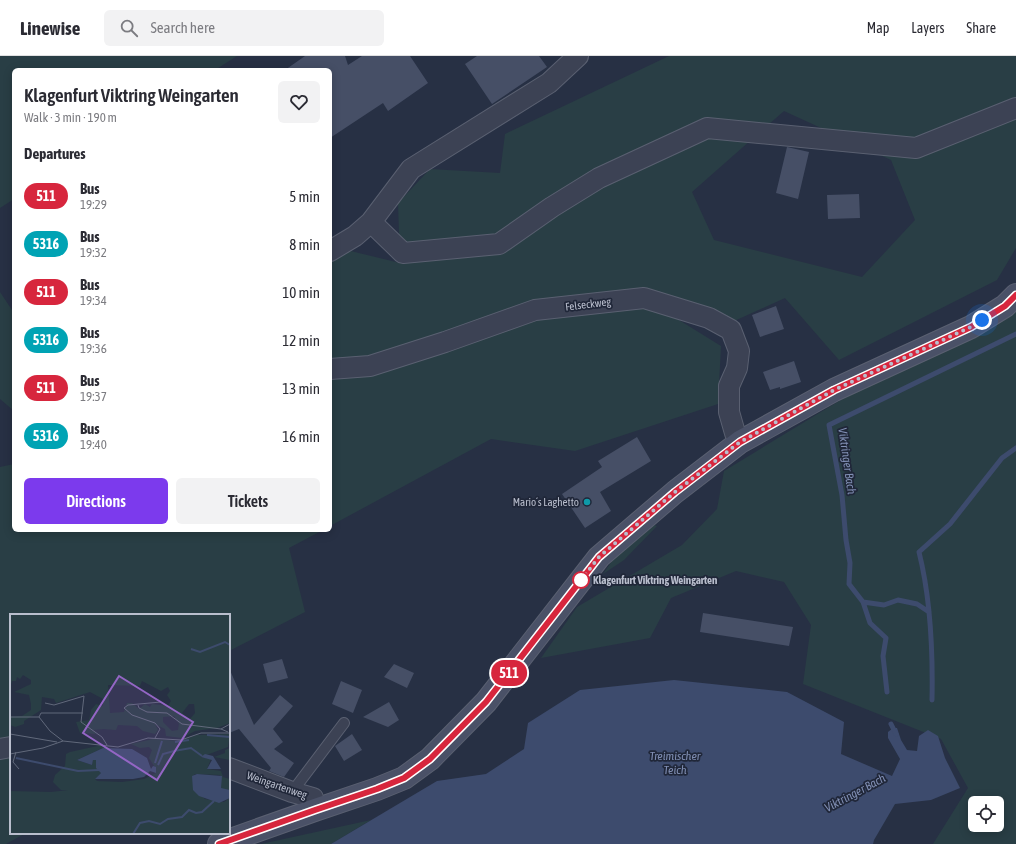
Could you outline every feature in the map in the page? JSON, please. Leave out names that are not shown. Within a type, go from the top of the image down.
[{"type":"main road","points":[[219,844],[377,789],[404,778],[430,759],[486,702],[599,557],[675,492],[740,442],[834,390],[971,327],[1005,306],[1016,295]]},
{"type":"street","points":[[332,250],[355,236],[371,222],[411,169],[549,83],[578,56]]},
{"type":"street","points":[[371,222],[403,253],[498,244],[552,207],[599,178],[707,128],[916,148],[1016,108]]},
{"type":"street","name":"Felseckweg","points":[[332,369],[370,366],[445,342],[535,310],[644,298],[709,318],[731,330],[739,350],[737,368],[729,386],[729,412],[735,433],[740,442]]},
{"type":"street","points":[[0,749],[10,747]]},
{"type":"street","name":"Weingartenweg","points":[[230,768],[292,792],[313,798],[315,810]]},
{"type":"lane","points":[[292,792],[344,723]]},
{"type":"shaded area","points":[[0,56],[237,56],[218,68],[12,68],[12,200],[0,208]]},
{"type":"shaded area","points":[[669,56],[1016,56],[1016,248],[997,280],[839,360],[785,298],[732,322],[645,299],[721,346],[718,404],[575,451],[491,439],[332,525],[332,246],[400,263],[398,203],[430,169],[500,173],[505,134]],"holes":[[[784,111],[891,160],[915,220],[862,277],[714,240],[692,192]]]},
{"type":"shaded area","points":[[0,292],[12,310],[12,409],[0,399]]},
{"type":"shaded area","points":[[1016,307],[1016,844],[933,844],[968,788],[941,739],[803,684],[811,625],[784,582],[736,571],[671,598],[650,638],[541,658],[577,607],[682,545],[717,509],[724,471],[839,401],[921,360]]},
{"type":"shaded area","points":[[12,464],[12,532],[319,532],[289,548],[305,612],[230,650],[230,614],[10,614],[10,834],[24,834],[6,844],[0,844],[0,467]]},
{"type":"shaded area","points":[[654,525],[657,526],[624,560],[603,574],[612,561]]},
{"type":"shaded area","points":[[371,820],[331,844],[261,844]]},
{"type":"water","name":"Treimischer Teich","points":[[674,680],[787,692],[844,722],[841,754],[892,776],[900,759],[888,738],[888,732],[893,728],[897,728],[901,740],[907,750],[917,751],[919,736],[928,730],[938,736],[945,758],[960,788],[931,800],[895,804],[873,844],[331,844],[437,781],[486,774],[524,749],[528,723],[580,690]]},
{"type":"building","points":[[305,56],[345,56],[348,65],[362,56],[410,56],[428,83],[388,111],[383,103],[332,137],[332,68],[288,68]]},
{"type":"building","points":[[477,56],[539,56],[547,67],[492,104],[465,64]]},
{"type":"building","points":[[787,147],[809,152],[798,199],[776,193]]},
{"type":"building","points":[[859,194],[860,218],[828,219],[827,195]]},
{"type":"building","points":[[776,306],[784,329],[760,337],[752,315]]},
{"type":"building","points":[[794,361],[801,382],[780,389],[780,387],[770,390],[763,372]]},
{"type":"building","points":[[637,437],[651,461],[600,492],[611,511],[585,528],[562,494],[602,467],[598,461]]},
{"type":"building","points":[[703,613],[793,627],[789,646],[700,632]]},
{"type":"building","points":[[282,659],[288,678],[268,683],[263,664]]},
{"type":"building","points":[[394,664],[414,673],[407,688],[384,677]]},
{"type":"building","points":[[230,670],[254,725],[280,695],[293,706],[273,729],[283,742],[274,749],[294,763],[284,777],[269,771],[271,768],[239,729],[230,733]]},
{"type":"building","points":[[341,681],[362,690],[353,713],[332,704]]},
{"type":"building","points":[[389,702],[399,720],[388,727],[363,717]]},
{"type":"building","points":[[352,734],[362,750],[344,761],[335,746]]},
{"type":"waterway","name":"Viktringer Bach","points":[[887,692],[883,656],[886,638],[870,623],[863,602],[849,584],[850,563],[846,540],[842,495],[829,425],[1016,334]]},
{"type":"waterway","points":[[932,700],[929,607],[919,552],[950,524],[1002,458],[1016,448]]},
{"type":"waterway","points":[[863,602],[884,605],[898,600],[917,604],[929,612]]},
{"type":"waterway","name":"Viktringer Bach","points":[[891,724],[896,734]]},
{"type":"bus line","name":"511","points":[[219,844],[377,789],[404,778],[430,759],[486,702],[599,557],[675,492],[740,442],[834,390],[971,327],[1005,306],[1016,295]]},
{"type":"place","name":"Mario´s Laghetto","points":[[587,502]]},
{"type":"place","name":"Klagenfurt Viktring Weingarten","points":[[581,580]]},
{"type":"route","points":[[581,580],[599,557],[675,492],[740,442],[834,390],[971,327],[982,320]]}]
